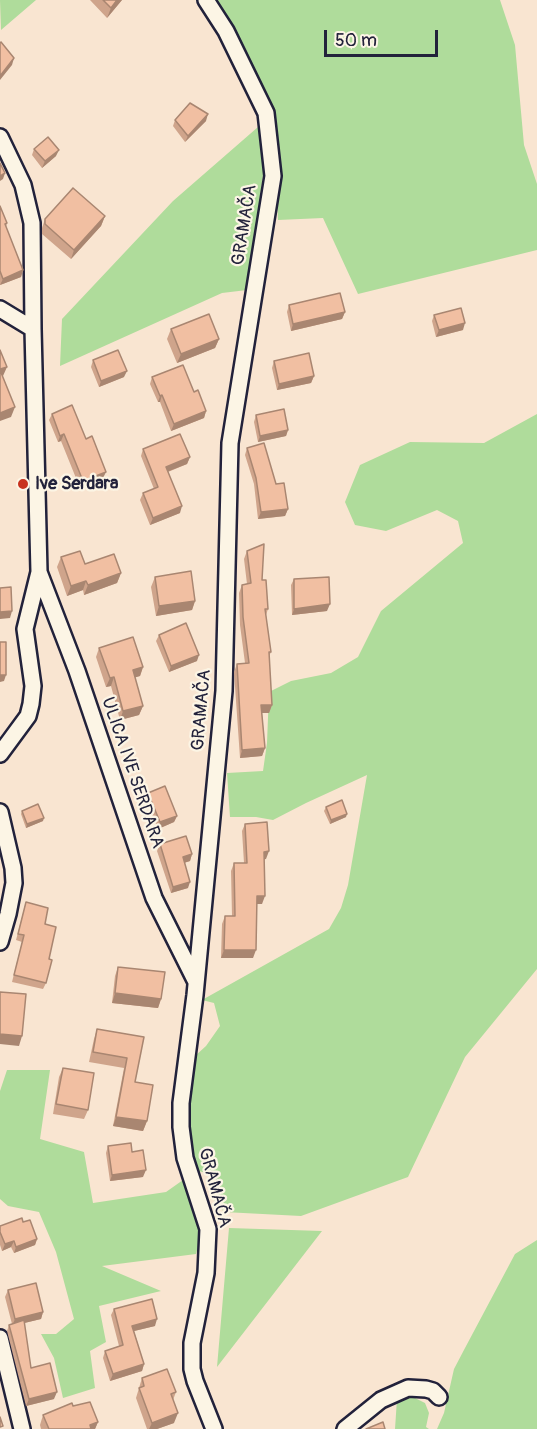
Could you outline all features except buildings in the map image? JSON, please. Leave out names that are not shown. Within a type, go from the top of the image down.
[{"type":"street","name":"GRAMAČA","points":[[206,0],[226,31],[266,113],[273,176],[230,443],[224,691],[196,982],[186,1054],[181,1126],[185,1158],[208,1229],[206,1273],[191,1358],[195,1381],[214,1429]]},
{"type":"street","name":"ULICA IVE SERDARA","points":[[0,137],[23,185],[30,215],[39,572],[25,629],[33,686],[31,704],[28,716],[0,754]]},
{"type":"street","points":[[0,309],[33,329]]},
{"type":"street","name":"ULICA IVE SERDARA","points":[[39,572],[77,671],[154,898],[196,982]]},
{"type":"street","points":[[0,812],[14,882],[0,942]]},
{"type":"street","points":[[0,1338],[21,1429]]},
{"type":"street","points":[[345,1429],[381,1400],[408,1388],[433,1391],[439,1397]]},
{"type":"green space","points":[[0,0],[36,0],[1,30]]},
{"type":"green space","points":[[216,0],[500,0],[515,45],[524,145],[537,184],[537,250],[358,294],[323,218],[278,220],[274,114],[228,18]]},
{"type":"green space","points":[[258,127],[264,168],[247,290],[222,293],[60,366],[62,319],[173,201]]},
{"type":"green space","points":[[537,414],[537,969],[465,1057],[408,1177],[301,1216],[224,1212],[211,1196],[218,1182],[210,1174],[195,1170],[191,1157],[190,1102],[195,1056],[206,1046],[220,1026],[214,1003],[202,1000],[329,929],[341,908],[348,885],[367,775],[273,820],[256,817],[230,817],[227,773],[263,771],[267,743],[269,692],[291,681],[331,673],[358,657],[381,611],[463,543],[458,521],[437,510],[386,531],[355,525],[345,502],[360,465],[410,442],[484,443]]},
{"type":"green space","points":[[7,1070],[50,1070],[40,1139],[84,1152],[93,1203],[166,1192],[183,1180],[201,1236],[196,1254],[102,1266],[161,1291],[99,1306],[106,1342],[90,1351],[95,1388],[63,1398],[54,1358],[41,1334],[56,1334],[74,1319],[56,1252],[39,1212],[8,1206],[0,1199],[0,1091]]},
{"type":"green space","points":[[229,1228],[322,1231],[217,1367]]},
{"type":"green space","points":[[537,1240],[537,1429],[437,1429],[444,1413],[454,1369],[465,1348],[515,1254]]},
{"type":"green space","points":[[411,1396],[425,1403],[429,1413],[426,1427],[429,1429],[395,1429],[397,1399]]},
{"type":"place","name":"Ive Serdara","points":[[23,484]]}]
